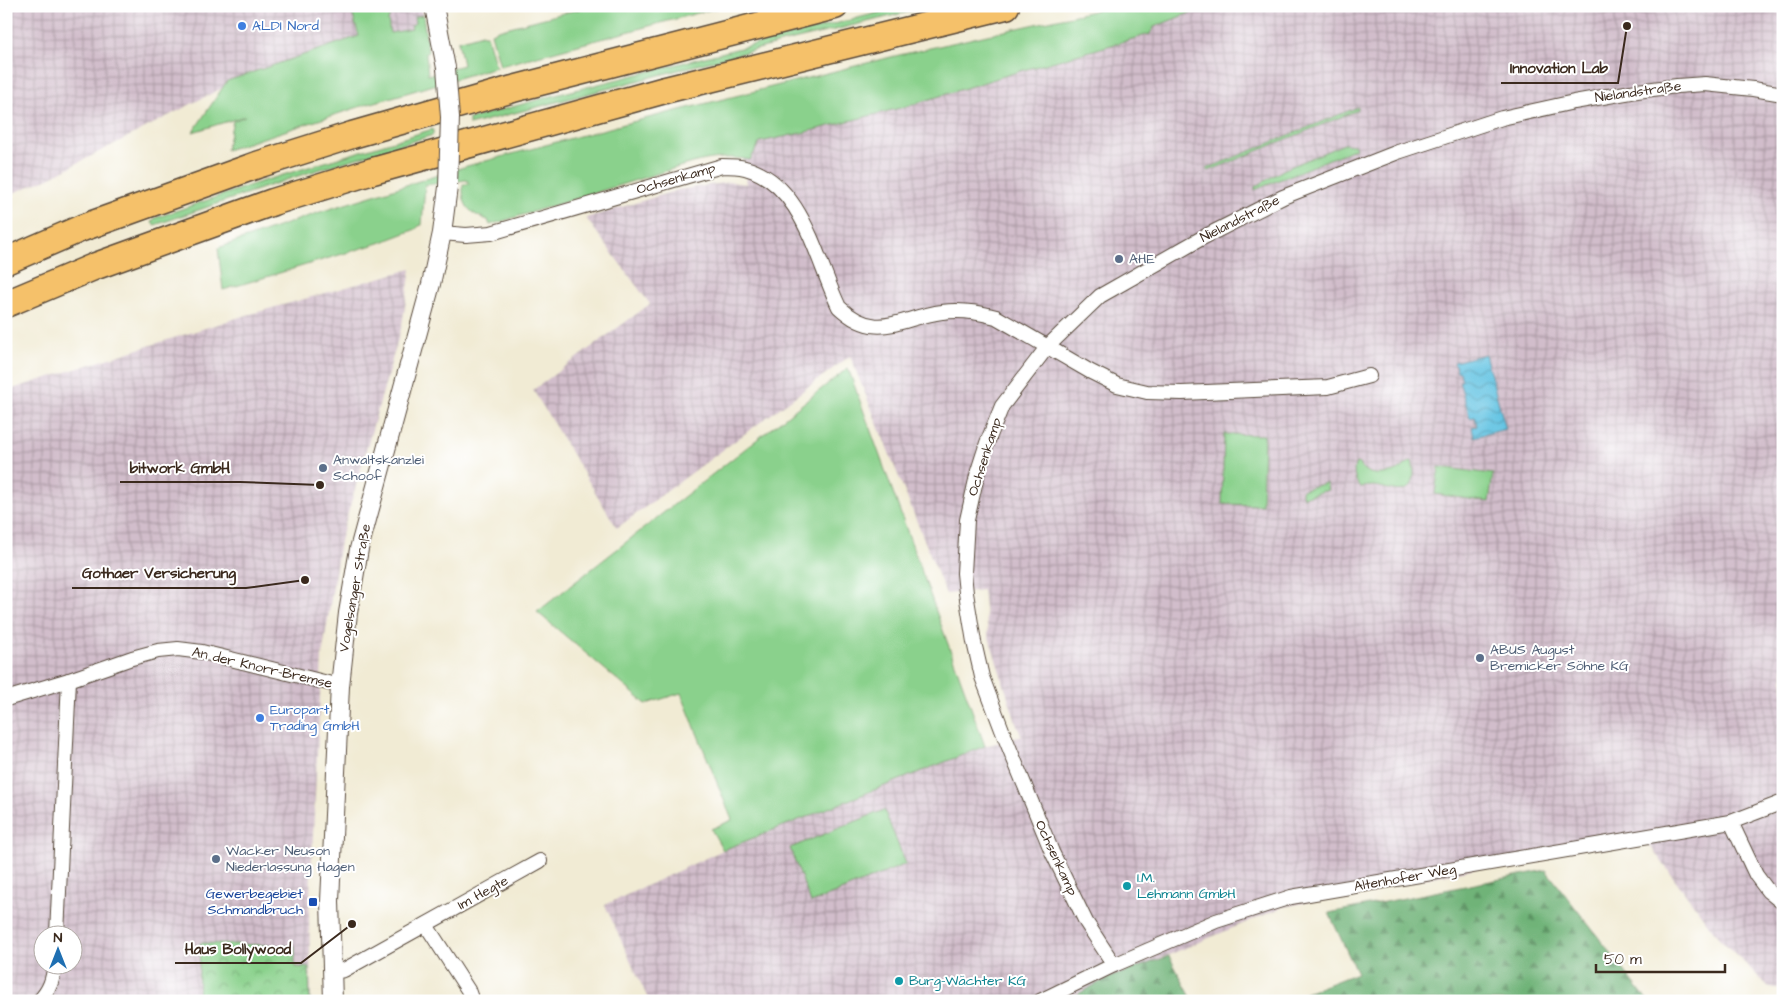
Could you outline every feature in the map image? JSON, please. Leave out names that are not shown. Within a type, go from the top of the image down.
[{"type":"highway","points":[[6,261],[82,228],[258,165],[352,135],[513,89],[835,6]]},
{"type":"highway","points":[[6,304],[96,266],[274,202],[373,170],[656,92],[1006,6]]},
{"type":"street","name":"Vogelsanger Straße","points":[[333,1001],[330,901],[340,686],[348,612],[359,550],[431,284],[442,233],[448,187],[450,117],[446,68],[434,6]]},
{"type":"street","name":"Nielandstraße","points":[[1048,346],[1100,296],[1202,238],[1282,197],[1398,152],[1502,118],[1574,102],[1637,91],[1705,84],[1783,94]]},
{"type":"street","name":"Ochsenkamp","points":[[442,233],[466,235],[492,233],[722,166],[744,167],[765,176],[782,189],[799,212],[834,297],[849,316],[873,326],[886,327],[941,312],[972,311],[996,316],[1048,346],[1002,406],[984,453],[967,520],[965,556],[966,593],[982,676],[1004,735],[1052,852],[1086,922],[1114,965]]},
{"type":"street","points":[[1048,346],[1117,385],[1148,392],[1182,393],[1328,387],[1369,376]]},
{"type":"street","name":"An der Knorr-Bremse","points":[[6,699],[70,680],[132,658],[158,651],[178,649],[202,652],[340,686]]},
{"type":"street","points":[[58,924],[70,680]]},
{"type":"street","name":"Altenhofer Weg","points":[[1040,1001],[1114,965],[1216,921],[1291,897],[1731,822],[1783,802]]},
{"type":"street","points":[[1731,822],[1756,875],[1768,891],[1783,903]]},
{"type":"street","name":"Im Hegte","points":[[332,972],[344,970],[540,861]]},
{"type":"street","points":[[426,925],[468,990],[472,1001]]},
{"type":"street","points":[[39,1001],[46,994],[52,983],[53,974]]},
{"type":"shaded area","points":[[6,6],[420,6],[426,29],[359,39],[222,88],[49,178],[6,196]]},
{"type":"shaded area","points":[[1210,6],[1783,6],[1783,989],[1769,987],[1718,937],[1644,838],[1556,852],[1283,907],[1059,1001],[649,1001],[605,905],[723,850],[985,746],[1022,736],[1017,726],[988,634],[983,590],[946,594],[850,356],[617,528],[533,390],[650,304],[586,218],[678,190],[730,182],[747,184],[739,141]]},
{"type":"shaded area","name":"Gewerbegebiet Schmandbruch","points":[[411,269],[402,325],[340,541],[322,657],[309,914],[311,1001],[6,1001],[6,391],[240,317]]},
{"type":"green space","points":[[350,6],[403,6],[404,10],[392,13],[388,20],[390,33],[412,29],[411,26],[415,23],[414,17],[423,15],[428,52],[426,53],[428,75],[463,65],[458,41],[482,34],[487,35],[496,67],[365,105],[226,150],[233,121],[245,116],[193,132],[227,81],[359,36]]},
{"type":"green space","points":[[591,6],[724,6],[500,66],[491,33]]},
{"type":"green space","points":[[909,6],[912,11],[785,42],[469,125],[469,119],[544,98]]},
{"type":"green space","points":[[1115,6],[1207,6],[1154,27],[1150,34],[1017,72],[908,106],[760,142],[750,160],[721,158],[692,163],[490,225],[488,220],[471,211],[465,203],[463,184],[469,184],[467,180],[425,185],[422,225],[416,229],[379,243],[223,290],[218,248],[323,211],[467,166],[628,123],[895,56]]},
{"type":"green space","points":[[1358,107],[1358,110],[1211,170],[1208,171],[1206,169]]},
{"type":"green space","points":[[433,129],[433,135],[298,176],[155,225],[152,223],[155,218],[260,182]]},
{"type":"green space","points":[[1344,144],[1355,145],[1356,148],[1255,190],[1255,187],[1283,170]]},
{"type":"green space","points":[[848,368],[985,746],[723,850],[711,829],[732,820],[681,693],[646,704],[537,612]]},
{"type":"green space","points":[[1224,434],[1264,435],[1262,505],[1222,504]]},
{"type":"green space","points":[[1412,461],[1414,478],[1412,483],[1410,487],[1400,491],[1376,486],[1360,487],[1355,479],[1354,469],[1356,463],[1360,464],[1367,472],[1383,474],[1399,470]]},
{"type":"green space","points":[[1439,467],[1493,474],[1489,502],[1435,494]]},
{"type":"green space","points":[[1326,483],[1328,490],[1303,497],[1301,490]]},
{"type":"green space","points":[[884,810],[906,864],[811,903],[790,848]]},
{"type":"green space","points":[[1546,870],[1648,1001],[1285,1001],[1357,973],[1329,913]]},
{"type":"green space","points":[[200,943],[295,946],[295,967],[309,968],[310,1001],[198,1001]]},
{"type":"green space","points":[[1169,956],[1193,1001],[1065,1001],[1106,979]]},
{"type":"water","points":[[1485,354],[1506,429],[1474,437],[1472,427],[1477,426],[1475,417],[1470,418],[1459,381],[1462,381],[1460,372],[1457,372],[1454,362]]},
{"type":"place","name":"ALDI Nord","points":[[242,26]]},
{"type":"place","name":"Innovation Lab","points":[[1627,26]]},
{"type":"place","name":"AHE","points":[[1119,259]]},
{"type":"place","name":"Anwaltskanzlei Schoof","points":[[323,468]]},
{"type":"place","name":"bitwork GmbH","points":[[320,485]]},
{"type":"place","name":"Gothaer Versicherung","points":[[305,580]]},
{"type":"place","name":"ABUS August Bremicker Söhne KG","points":[[1480,658]]},
{"type":"place","name":"Europart Trading GmbH","points":[[260,718]]},
{"type":"place","name":"Wacker Neuson Niederlassung Hagen","points":[[216,859]]},
{"type":"place","name":"I.M. Lehmann GmbH","points":[[1127,886]]},
{"type":"place","name":"Gewerbegebiet Schmandbruch","points":[[313,902]]},
{"type":"place","name":"Haus Bollywood","points":[[352,924]]},
{"type":"place","name":"Burg-Wächter KG","points":[[899,981]]}]
